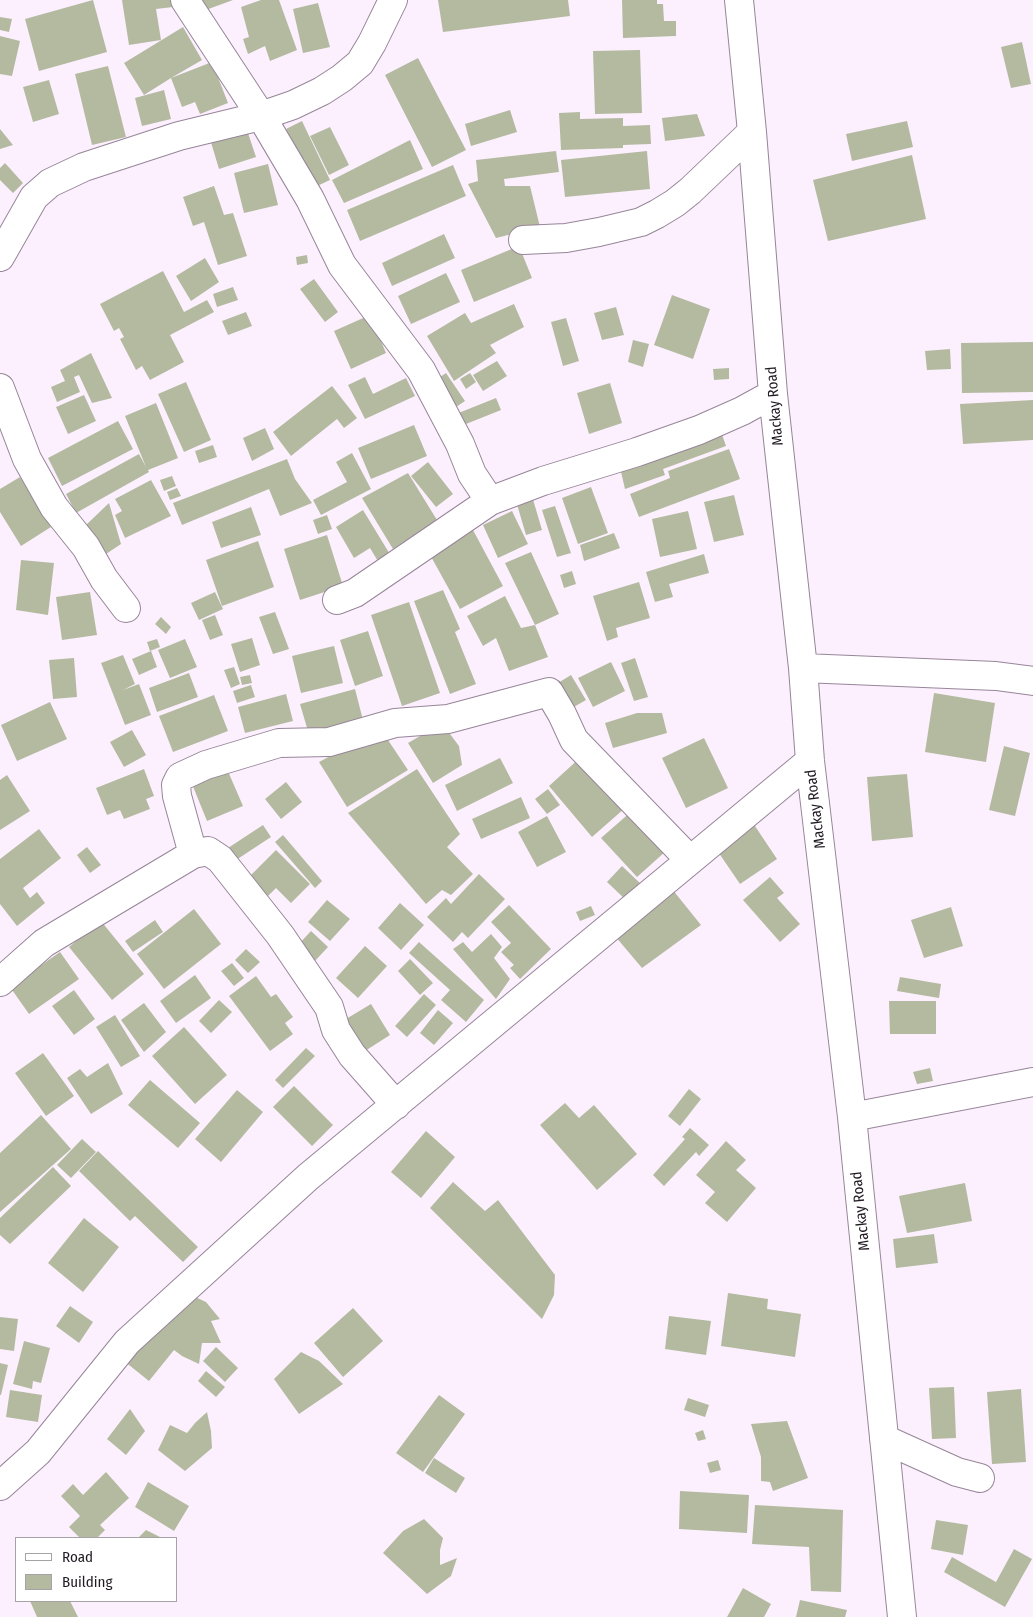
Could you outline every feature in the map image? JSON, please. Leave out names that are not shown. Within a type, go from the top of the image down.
[{"type":"street","points":[[185,0],[261,116],[310,199],[342,265],[421,370],[460,444],[472,474],[490,501]]},
{"type":"street","points":[[0,257],[34,198],[50,183],[84,167],[170,139],[261,116],[322,92],[360,63],[372,43],[392,0]]},
{"type":"street","name":"Mackay Road","points":[[739,0],[752,132],[773,394],[810,761],[852,1118],[902,1617]]},
{"type":"street","points":[[523,240],[566,238],[641,222],[657,214],[690,191],[752,132]]},
{"type":"street","points":[[0,388],[27,459],[54,507],[86,548],[104,579],[126,608]]},
{"type":"street","points":[[337,600],[355,593],[490,501],[543,481],[637,452],[699,430],[742,411],[773,394]]},
{"type":"street","points":[[802,668],[996,676],[1033,681]]},
{"type":"street","points":[[193,854],[177,796],[176,785],[180,777],[206,765],[279,743],[329,742],[395,723],[448,720],[549,692],[574,740],[690,860]]},
{"type":"street","points":[[0,1486],[38,1452],[126,1342],[308,1177],[810,761]]},
{"type":"street","points":[[0,982],[44,943],[193,854],[208,851],[220,859],[280,935],[329,1007],[336,1030],[352,1055],[396,1105]]},
{"type":"street","points":[[852,1118],[1033,1082]]},
{"type":"street","points":[[884,1439],[957,1472],[980,1478]]},
{"type":"building","points":[[93,0],[107,52],[39,71],[25,19]]},
{"type":"building","points":[[122,0],[172,0],[173,7],[156,9],[161,40],[129,45]]},
{"type":"building","points":[[199,0],[233,0],[203,11]]},
{"type":"building","points":[[261,0],[279,0],[297,50],[270,61],[265,46],[248,54],[243,39],[249,37],[241,7]]},
{"type":"building","points":[[438,0],[568,0],[570,16],[443,32]]},
{"type":"building","points":[[622,0],[657,0],[657,4],[663,4],[664,21],[676,21],[676,36],[623,38]]},
{"type":"building","points":[[318,3],[330,47],[303,53],[293,9]]},
{"type":"building","points":[[0,17],[12,19],[9,32],[0,30]]},
{"type":"building","points":[[183,27],[202,60],[144,95],[124,63]]},
{"type":"building","points":[[0,36],[20,41],[12,76],[0,74]]},
{"type":"building","points":[[1022,42],[1031,84],[1011,88],[1001,47]]},
{"type":"building","points":[[640,50],[642,113],[595,114],[593,51]]},
{"type":"building","points":[[418,58],[466,150],[432,167],[385,75]]},
{"type":"building","points":[[212,62],[228,103],[200,114],[195,102],[182,107],[171,78]]},
{"type":"building","points":[[108,66],[126,137],[92,145],[75,74]]},
{"type":"building","points":[[49,80],[59,114],[33,122],[23,87]]},
{"type":"building","points":[[164,90],[171,119],[142,126],[135,98]]},
{"type":"building","points":[[510,110],[517,132],[471,146],[465,124]]},
{"type":"building","points":[[580,112],[580,119],[623,118],[623,126],[650,125],[651,144],[623,145],[623,148],[561,150],[559,113]]},
{"type":"building","points":[[697,114],[705,136],[665,141],[662,118]]},
{"type":"building","points":[[302,121],[330,180],[315,187],[286,129]]},
{"type":"building","points":[[907,121],[913,147],[852,161],[846,134]]},
{"type":"building","points":[[246,127],[256,157],[219,169],[210,139]]},
{"type":"building","points":[[330,127],[349,165],[329,175],[310,136]]},
{"type":"building","points":[[0,129],[13,145],[0,149]]},
{"type":"building","points":[[410,140],[423,169],[344,203],[332,180]]},
{"type":"building","points":[[556,151],[559,172],[504,179],[505,186],[530,186],[540,227],[496,238],[468,184],[478,181],[476,160]]},
{"type":"building","points":[[647,151],[650,189],[565,197],[561,160]]},
{"type":"building","points":[[912,155],[926,219],[828,241],[813,180]]},
{"type":"building","points":[[5,163],[23,183],[13,193],[0,180],[0,168]]},
{"type":"building","points":[[268,164],[278,205],[244,213],[234,173]]},
{"type":"building","points":[[453,165],[466,196],[360,241],[347,210]]},
{"type":"building","points":[[214,186],[224,215],[233,213],[247,256],[218,265],[204,222],[193,226],[183,197]]},
{"type":"building","points":[[444,234],[455,258],[392,286],[382,263]]},
{"type":"building","points":[[519,246],[532,278],[474,302],[461,270]]},
{"type":"building","points":[[307,255],[308,263],[297,265],[296,257]]},
{"type":"building","points":[[205,258],[219,282],[191,301],[176,276]]},
{"type":"building","points":[[163,271],[184,312],[207,300],[214,312],[170,335],[184,362],[150,380],[142,366],[136,370],[120,339],[124,337],[119,328],[114,331],[100,304]]},
{"type":"building","points":[[446,273],[460,302],[411,324],[398,296]]},
{"type":"building","points":[[314,279],[338,312],[325,322],[300,289]]},
{"type":"building","points":[[233,287],[238,300],[217,307],[213,294]]},
{"type":"building","points":[[672,295],[710,309],[693,359],[654,345]]},
{"type":"building","points":[[514,304],[524,327],[490,345],[496,353],[454,381],[427,336],[465,313],[471,323]]},
{"type":"building","points":[[616,307],[624,335],[602,340],[594,313]]},
{"type":"building","points":[[246,312],[252,326],[228,335],[222,321]]},
{"type":"building","points":[[370,315],[386,353],[351,369],[334,331]]},
{"type":"building","points":[[566,318],[579,361],[563,366],[551,322]]},
{"type":"building","points":[[633,340],[649,344],[643,367],[628,362]]},
{"type":"building","points":[[1033,342],[1033,392],[962,393],[961,343]]},
{"type":"building","points":[[950,349],[951,369],[927,370],[925,351]]},
{"type":"building","points":[[91,353],[112,398],[92,403],[79,375],[74,377],[80,392],[57,402],[51,387],[65,381],[60,370]]},
{"type":"building","points":[[497,361],[507,376],[483,391],[473,375]]},
{"type":"building","points":[[729,368],[729,379],[714,380],[713,369]]},
{"type":"building","points":[[446,373],[465,401],[453,409],[434,381]]},
{"type":"building","points":[[470,373],[476,382],[466,389],[460,379]]},
{"type":"building","points":[[365,377],[373,394],[406,378],[415,396],[365,419],[348,385]]},
{"type":"building","points":[[186,382],[211,440],[184,452],[158,394]]},
{"type":"building","points":[[610,383],[622,423],[589,434],[577,393]]},
{"type":"building","points":[[332,386],[357,418],[344,428],[337,419],[291,456],[273,432]]},
{"type":"building","points":[[84,395],[96,421],[68,434],[56,407]]},
{"type":"building","points":[[496,398],[501,410],[461,426],[456,414]]},
{"type":"building","points":[[1033,400],[1033,440],[963,444],[960,404]]},
{"type":"building","points":[[156,403],[178,458],[148,470],[149,472],[76,513],[66,494],[139,454],[146,467],[125,416]]},
{"type":"building","points":[[118,421],[133,449],[62,486],[48,458]]},
{"type":"building","points":[[414,425],[427,456],[371,479],[358,448]]},
{"type":"building","points":[[719,426],[726,446],[663,469],[665,475],[625,489],[618,459]]},
{"type":"building","points":[[265,428],[274,449],[252,461],[243,438]]},
{"type":"building","points":[[213,445],[217,457],[199,463],[195,451]]},
{"type":"building","points":[[729,449],[740,479],[639,517],[630,494],[670,478],[668,471]]},
{"type":"building","points":[[352,453],[371,489],[321,515],[313,500],[347,482],[336,462]]},
{"type":"building","points":[[287,459],[295,479],[312,503],[280,516],[269,489],[182,525],[173,503]]},
{"type":"building","points":[[428,462],[453,494],[436,507],[411,476]]},
{"type":"building","points":[[408,473],[437,520],[393,549],[362,498]]},
{"type":"building","points":[[172,476],[176,486],[164,491],[160,480]]},
{"type":"building","points":[[20,477],[51,527],[21,546],[0,512],[0,489]]},
{"type":"building","points":[[151,480],[171,516],[125,538],[115,515],[122,511],[115,499]]},
{"type":"building","points":[[591,487],[608,533],[578,544],[562,498]]},
{"type":"building","points":[[177,488],[181,496],[170,500],[167,492]]},
{"type":"building","points":[[734,495],[744,535],[714,542],[704,502]]},
{"type":"building","points":[[532,496],[542,530],[526,535],[516,501]]},
{"type":"building","points":[[109,503],[121,544],[106,554],[86,525]]},
{"type":"building","points":[[555,506],[571,553],[557,557],[542,510]]},
{"type":"building","points":[[251,507],[261,535],[221,548],[212,522]]},
{"type":"building","points":[[363,510],[391,556],[379,563],[370,548],[354,558],[336,527]]},
{"type":"building","points":[[512,511],[528,544],[498,558],[483,525]]},
{"type":"building","points":[[688,511],[697,549],[660,557],[652,519]]},
{"type":"building","points":[[327,515],[332,529],[318,534],[313,520]]},
{"type":"building","points":[[473,530],[503,586],[460,609],[429,553]]},
{"type":"building","points":[[614,533],[620,548],[584,561],[580,545]]},
{"type":"building","points":[[327,535],[343,586],[300,600],[284,549]]},
{"type":"building","points":[[258,541],[274,587],[222,606],[206,560]]},
{"type":"building","points":[[531,552],[559,614],[535,625],[505,563]]},
{"type":"building","points":[[704,554],[709,573],[669,584],[673,597],[655,602],[646,572]]},
{"type":"building","points":[[21,560],[54,563],[48,615],[16,610]]},
{"type":"building","points":[[572,571],[576,584],[564,588],[560,575]]},
{"type":"building","points":[[639,582],[650,618],[616,628],[618,637],[607,641],[593,596]]},
{"type":"building","points":[[443,590],[460,629],[455,632],[476,684],[450,694],[414,601]]},
{"type":"building","points":[[90,592],[97,635],[62,640],[56,597]]},
{"type":"building","points":[[215,592],[223,609],[199,620],[191,603]]},
{"type":"building","points":[[505,596],[521,628],[535,625],[548,657],[509,671],[496,638],[483,646],[467,616]]},
{"type":"building","points":[[409,602],[440,693],[402,706],[371,615]]},
{"type":"building","points":[[275,612],[289,649],[273,654],[259,617]]},
{"type":"building","points":[[215,615],[223,635],[210,640],[202,620]]},
{"type":"building","points":[[161,617],[171,627],[166,634],[155,624]]},
{"type":"building","points":[[368,631],[383,676],[355,686],[340,640]]},
{"type":"building","points":[[252,638],[260,665],[240,672],[231,644]]},
{"type":"building","points":[[157,639],[160,647],[150,651],[147,642]]},
{"type":"building","points":[[185,639],[197,667],[170,678],[158,650]]},
{"type":"building","points":[[334,646],[343,683],[301,693],[292,656]]},
{"type":"building","points":[[151,651],[157,667],[139,675],[132,659]]},
{"type":"building","points":[[123,655],[135,684],[123,690],[139,684],[151,715],[125,725],[101,663]]},
{"type":"building","points":[[74,658],[77,697],[53,699],[49,660]]},
{"type":"building","points":[[635,658],[648,697],[634,701],[621,663]]},
{"type":"building","points":[[611,662],[625,691],[593,707],[578,678]]},
{"type":"building","points":[[234,667],[240,684],[231,688],[224,670]]},
{"type":"building","points":[[189,673],[198,697],[157,712],[149,688]]},
{"type":"building","points":[[250,675],[252,683],[242,685],[240,677]]},
{"type":"building","points":[[571,675],[586,700],[572,708],[558,683]]},
{"type":"building","points":[[251,685],[255,697],[237,703],[233,691]]},
{"type":"building","points":[[355,689],[364,724],[310,738],[300,704]]},
{"type":"building","points":[[934,693],[995,703],[986,762],[925,752]]},
{"type":"building","points":[[286,694],[293,721],[245,733],[238,707]]},
{"type":"building","points":[[214,695],[228,731],[173,752],[159,716]]},
{"type":"building","points":[[50,702],[67,739],[17,761],[1,725]]},
{"type":"building","points":[[637,713],[662,713],[667,733],[613,748],[605,723]]},
{"type":"building","points":[[439,725],[444,726],[459,746],[462,765],[433,783],[408,743]]},
{"type":"building","points":[[132,730],[146,755],[124,767],[110,742]]},
{"type":"building","points":[[384,734],[408,770],[347,807],[319,762],[357,742],[366,747],[382,739]]},
{"type":"building","points":[[704,738],[728,788],[686,808],[662,758]]},
{"type":"building","points":[[1004,746],[1030,753],[1015,816],[989,810]]},
{"type":"building","points":[[582,756],[625,808],[592,837],[549,786]]},
{"type":"building","points":[[500,758],[513,783],[457,811],[445,785]]},
{"type":"building","points":[[144,769],[154,796],[146,799],[150,809],[124,819],[120,810],[107,815],[96,788]]},
{"type":"building","points":[[227,769],[243,806],[207,821],[192,784]]},
{"type":"building","points":[[417,769],[460,834],[447,847],[473,874],[451,895],[442,890],[426,904],[348,813]]},
{"type":"building","points":[[907,774],[913,837],[872,841],[867,777]]},
{"type":"building","points":[[7,775],[30,811],[0,830],[0,780]]},
{"type":"building","points":[[286,782],[302,802],[281,819],[265,799]]},
{"type":"building","points":[[548,789],[560,805],[547,814],[535,799]]},
{"type":"building","points":[[521,797],[530,818],[481,839],[472,819]]},
{"type":"building","points":[[633,810],[666,851],[637,877],[601,838]]},
{"type":"building","points":[[547,816],[566,852],[537,867],[518,832]]},
{"type":"building","points":[[749,817],[777,859],[740,884],[712,843]]},
{"type":"building","points":[[263,825],[271,837],[236,860],[228,848]]},
{"type":"building","points":[[39,829],[61,858],[23,888],[30,898],[37,892],[45,903],[17,926],[0,904],[0,859]]},
{"type":"building","points":[[283,835],[322,881],[315,888],[275,842]]},
{"type":"building","points":[[87,847],[101,865],[90,873],[77,855]]},
{"type":"building","points":[[276,850],[310,884],[291,903],[276,888],[268,896],[249,877]]},
{"type":"building","points":[[622,866],[642,885],[626,900],[607,882]]},
{"type":"building","points":[[479,874],[505,899],[468,938],[462,932],[453,942],[427,917],[446,898],[451,904]]},
{"type":"building","points":[[770,877],[784,893],[777,898],[800,924],[780,942],[743,900]]},
{"type":"building","points":[[672,889],[701,925],[642,968],[615,936]]},
{"type":"building","points":[[327,900],[350,919],[330,941],[308,922]]},
{"type":"building","points":[[400,903],[424,925],[401,950],[378,928]]},
{"type":"building","points":[[509,905],[551,949],[520,979],[510,968],[514,965],[501,952],[511,943],[491,922]]},
{"type":"building","points":[[591,906],[595,915],[580,921],[576,912]]},
{"type":"building","points":[[951,907],[963,946],[924,958],[911,920]]},
{"type":"building","points":[[194,909],[221,944],[164,989],[137,954]]},
{"type":"building","points":[[155,920],[163,932],[133,952],[125,941]]},
{"type":"building","points":[[101,921],[144,974],[112,1000],[69,947]]},
{"type":"building","points":[[311,931],[328,947],[314,962],[297,946]]},
{"type":"building","points":[[491,934],[502,947],[494,958],[510,979],[496,999],[453,949],[463,942],[472,952]]},
{"type":"building","points":[[419,942],[484,1000],[466,1022],[441,1000],[450,990],[409,953]]},
{"type":"building","points":[[365,946],[387,966],[358,998],[336,978]]},
{"type":"building","points":[[246,949],[260,962],[248,973],[235,960]]},
{"type":"building","points":[[60,952],[79,979],[29,1014],[10,987]]},
{"type":"building","points":[[410,959],[433,983],[420,995],[398,971]]},
{"type":"building","points":[[232,963],[244,978],[234,986],[221,971]]},
{"type":"building","points":[[195,975],[211,998],[176,1023],[160,1001]]},
{"type":"building","points":[[256,976],[271,997],[276,994],[293,1017],[285,1023],[293,1034],[270,1051],[229,996]]},
{"type":"building","points":[[900,977],[941,984],[939,998],[897,991]]},
{"type":"building","points":[[74,990],[95,1019],[74,1035],[52,1006]]},
{"type":"building","points":[[424,994],[436,1005],[407,1037],[395,1026]]},
{"type":"building","points":[[219,1000],[232,1012],[211,1033],[199,1021]]},
{"type":"building","points":[[889,1001],[936,1001],[936,1034],[890,1034]]},
{"type":"building","points":[[144,1003],[166,1032],[144,1052],[121,1020]]},
{"type":"building","points":[[371,1004],[390,1035],[365,1051],[346,1019]]},
{"type":"building","points":[[438,1010],[453,1023],[434,1045],[420,1033]]},
{"type":"building","points":[[115,1015],[140,1056],[121,1067],[96,1027]]},
{"type":"building","points":[[184,1027],[227,1075],[195,1104],[152,1056]]},
{"type":"building","points":[[306,1048],[315,1056],[283,1088],[275,1080]]},
{"type":"building","points":[[43,1053],[74,1096],[46,1116],[15,1073]]},
{"type":"building","points":[[108,1063],[123,1094],[91,1114],[67,1078],[80,1069],[87,1077]]},
{"type":"building","points":[[930,1068],[933,1081],[917,1084],[913,1072]]},
{"type":"building","points":[[150,1080],[200,1123],[178,1148],[128,1105]]},
{"type":"building","points":[[294,1086],[333,1125],[312,1146],[273,1107]]},
{"type":"building","points":[[689,1089],[701,1099],[680,1126],[668,1116]]},
{"type":"building","points":[[237,1090],[263,1112],[221,1162],[195,1139]]},
{"type":"building","points":[[565,1103],[579,1118],[594,1105],[637,1154],[597,1190],[540,1125]]},
{"type":"building","points":[[41,1115],[71,1149],[0,1212],[0,1153]]},
{"type":"building","points":[[690,1128],[709,1145],[699,1156],[696,1152],[664,1186],[653,1175],[685,1139],[682,1137]]},
{"type":"building","points":[[426,1131],[455,1157],[421,1198],[391,1172]]},
{"type":"building","points":[[82,1139],[96,1152],[71,1178],[57,1165]]},
{"type":"building","points":[[726,1141],[746,1160],[736,1170],[756,1188],[727,1222],[705,1203],[715,1192],[696,1175]]},
{"type":"building","points":[[98,1151],[198,1247],[183,1262],[135,1216],[130,1221],[79,1171]]},
{"type":"building","points":[[53,1167],[71,1186],[10,1244],[0,1235],[0,1218]]},
{"type":"building","points":[[453,1182],[485,1211],[498,1200],[555,1275],[554,1295],[542,1319],[430,1208]]},
{"type":"building","points":[[965,1183],[972,1221],[907,1233],[899,1196]]},
{"type":"building","points":[[84,1218],[119,1247],[83,1292],[48,1263]]},
{"type":"building","points":[[934,1234],[938,1263],[896,1268],[893,1239]]},
{"type":"building","points":[[728,1293],[768,1299],[767,1309],[801,1314],[795,1357],[721,1346]]},
{"type":"building","points":[[191,1295],[206,1302],[220,1319],[211,1321],[221,1343],[202,1343],[199,1364],[174,1350],[149,1381],[124,1361],[150,1330],[156,1335],[167,1310]]},
{"type":"building","points":[[70,1306],[93,1322],[79,1343],[56,1326]]},
{"type":"building","points":[[353,1308],[383,1341],[343,1377],[314,1343]]},
{"type":"building","points":[[669,1316],[711,1321],[706,1355],[665,1349]]},
{"type":"building","points":[[0,1317],[18,1319],[14,1351],[0,1349]]},
{"type":"building","points":[[24,1341],[50,1348],[41,1383],[33,1381],[32,1389],[13,1384]]},
{"type":"building","points":[[216,1347],[238,1368],[225,1382],[203,1361]]},
{"type":"building","points":[[301,1352],[319,1361],[343,1384],[299,1414],[274,1379]]},
{"type":"building","points":[[0,1363],[8,1365],[1,1395],[0,1395]]},
{"type":"building","points":[[206,1371],[225,1387],[216,1397],[198,1381]]},
{"type":"building","points":[[954,1387],[956,1438],[932,1439],[929,1388]]},
{"type":"building","points":[[1021,1389],[1026,1462],[992,1464],[987,1392]]},
{"type":"building","points":[[10,1390],[42,1395],[38,1422],[6,1417]]},
{"type":"building","points":[[439,1395],[465,1414],[423,1472],[396,1453]]},
{"type":"building","points":[[688,1398],[709,1405],[705,1417],[684,1410]]},
{"type":"building","points":[[130,1409],[145,1431],[126,1455],[107,1439]]},
{"type":"building","points":[[207,1412],[212,1448],[185,1471],[158,1450],[170,1425],[187,1433]]},
{"type":"building","points":[[787,1421],[808,1478],[773,1491],[770,1482],[761,1481],[761,1457],[751,1424]]},
{"type":"building","points":[[703,1430],[706,1439],[698,1441],[695,1433]]},
{"type":"building","points":[[434,1458],[465,1478],[456,1493],[425,1473]]},
{"type":"building","points":[[718,1460],[721,1470],[710,1473],[707,1463]]},
{"type":"building","points":[[106,1472],[129,1498],[100,1525],[105,1530],[98,1537],[79,1537],[69,1527],[80,1516],[61,1496],[73,1484],[83,1495]]},
{"type":"building","points":[[148,1482],[189,1506],[174,1531],[135,1507]]},
{"type":"building","points":[[680,1491],[749,1495],[747,1533],[679,1529]]},
{"type":"building","points":[[755,1505],[843,1510],[841,1592],[811,1591],[809,1547],[752,1544]]},
{"type":"building","points":[[424,1519],[443,1538],[440,1550],[440,1565],[457,1558],[451,1576],[427,1594],[383,1553],[403,1531]]},
{"type":"building","points":[[936,1520],[968,1525],[963,1555],[931,1549]]},
{"type":"building","points":[[146,1530],[160,1537],[139,1537]]},
{"type":"building","points":[[1014,1549],[1032,1559],[1005,1607],[944,1572],[952,1557],[996,1582]]},
{"type":"building","points":[[743,1588],[771,1604],[764,1617],[727,1617]]},
{"type":"building","points":[[800,1600],[847,1610],[845,1617],[796,1617]]},
{"type":"building","points":[[30,1602],[70,1602],[78,1617],[37,1617]]}]
